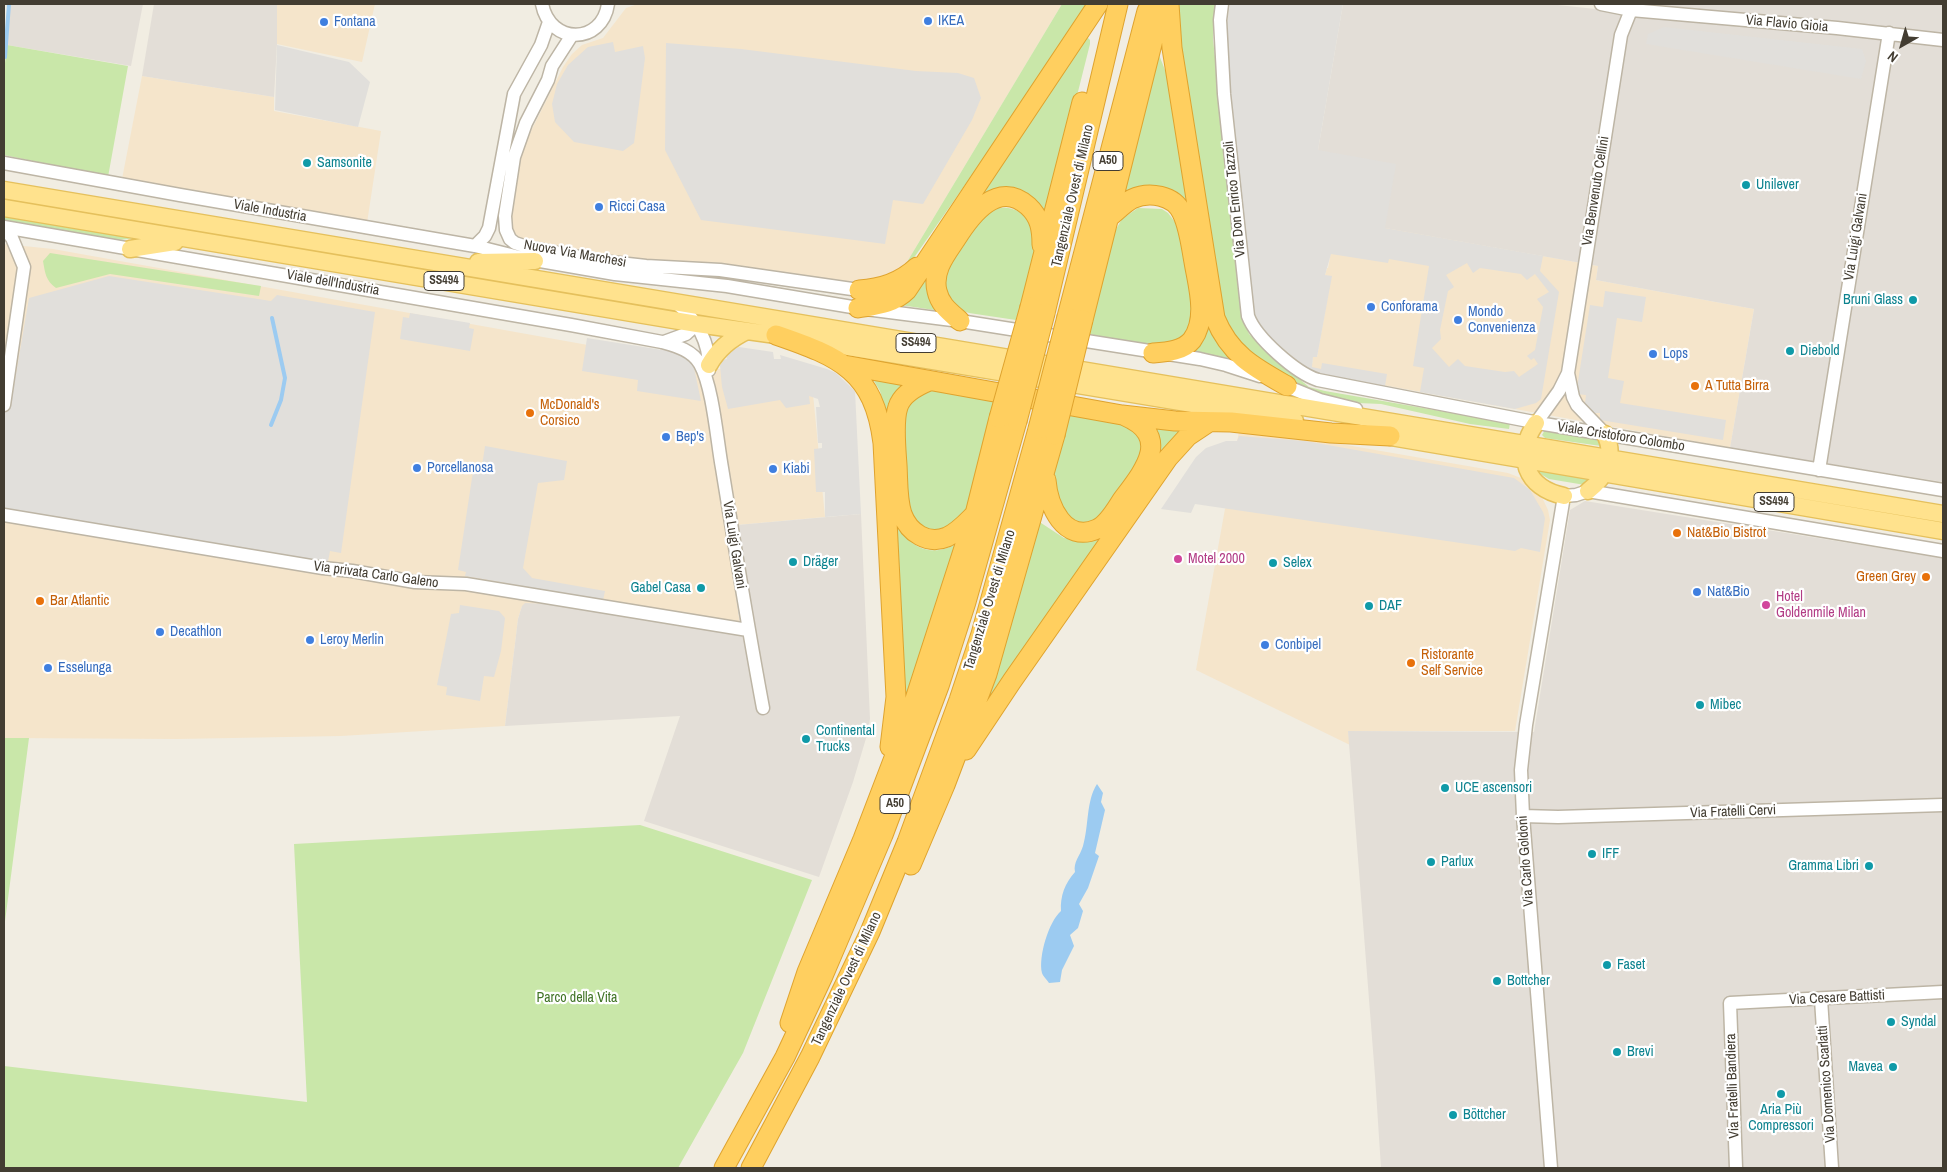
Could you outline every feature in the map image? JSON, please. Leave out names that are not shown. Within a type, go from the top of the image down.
[{"type":"highway","points":[[858,299],[890,302],[900,296],[910,285],[1098,4]]},
{"type":"highway","points":[[1041,259],[1108,4]]},
{"type":"highway","name":"Tangenziale Ovest di Milano","points":[[724,1168],[785,1057],[855,902],[914,754],[966,602],[1008,419],[1118,4]]},
{"type":"highway","name":"Tangenziale Ovest di Milano","points":[[1075,319],[1149,4]]},
{"type":"highway","points":[[870,932],[889,905],[909,869],[987,674],[1049,437],[1075,319],[1108,218],[1162,4]]},
{"type":"highway","points":[[1169,4],[1171,41],[1216,318],[1228,343],[1238,355],[1287,386]]},
{"type":"highway","points":[[1108,218],[1129,201],[1141,196],[1150,195],[1170,200],[1178,206],[1184,216],[1198,284],[1201,308],[1200,323],[1192,340],[1182,348],[1154,353]]},
{"type":"highway","points":[[960,321],[939,299],[936,286],[937,275],[944,256],[967,223],[987,203],[998,198],[1016,199],[1034,212],[1042,230],[1038,310]]},
{"type":"highway","points":[[776,335],[805,345],[843,364],[859,378],[870,393],[877,410],[882,434],[896,697],[891,741],[863,839]]},
{"type":"highway","points":[[843,364],[1122,415],[1175,422],[1258,424],[1331,433],[1391,429]]},
{"type":"highway","points":[[929,381],[912,390],[901,401],[897,410],[897,455],[900,506],[903,516],[908,526],[918,535],[937,540],[953,534],[974,514]]},
{"type":"highway","points":[[1049,437],[1046,476],[1050,502],[1056,515],[1063,523],[1075,530],[1097,529],[1107,520],[1141,475],[1150,454],[1150,440],[1145,429],[1122,415]]},
{"type":"highway","points":[[785,1057],[792,1014],[807,972],[863,839],[906,724],[974,514],[1008,419]]},
{"type":"highway","points":[[944,785],[1012,681],[1168,458],[1188,436],[1209,422]]},
{"type":"highway","name":"Tangenziale Ovest di Milano","points":[[751,1168],[798,1081],[870,932],[907,842],[959,700],[1000,570],[1049,437]]},
{"type":"main road","name":"SS494","points":[[4,190],[676,302],[1607,466],[1943,531]]},
{"type":"main road","name":"SS494","points":[[4,208],[697,324],[1391,429]]},
{"type":"main road","points":[[130,249],[190,239]]},
{"type":"main road","points":[[440,263],[535,261]]},
{"type":"main road","points":[[709,365],[713,357],[725,344],[748,331]]},
{"type":"main road","points":[[1536,423],[1530,431],[1525,452],[1528,470],[1542,488],[1564,496]]},
{"type":"main road","points":[[1588,491],[1598,483],[1607,466],[1608,441],[1605,434]]},
{"type":"main road","name":"SS494","points":[[1607,466],[1943,514]]},
{"type":"street","points":[[542,4],[544,14],[549,22],[555,28],[572,35],[580,35],[594,29],[604,18],[608,4]]},
{"type":"street","name":"Via Don Enrico Tazzoli","points":[[1222,4],[1220,26],[1224,94],[1248,316],[1257,332],[1301,373]]},
{"type":"street","points":[[1601,4],[1631,10]]},
{"type":"street","name":"Via Flavio Gioia","points":[[1631,10],[1889,33],[1943,40]]},
{"type":"street","name":"Via Benvenuto Cellini","points":[[1568,373],[1621,35],[1631,10]]},
{"type":"street","points":[[475,246],[485,236],[489,228],[514,94],[541,45],[549,22]]},
{"type":"street","name":"Via Luigi Galvani","points":[[1819,470],[1889,33]]},
{"type":"street","name":"Nuova Via Marchesi","points":[[572,35],[558,56],[526,123],[514,157],[504,216],[506,230],[510,239],[527,248],[616,263],[720,270],[858,299]]},
{"type":"street","name":"Viale Industria","points":[[4,163],[180,196],[475,246],[535,261],[615,274],[858,299]]},
{"type":"street","points":[[504,216],[499,232],[500,238],[502,244],[512,256]]},
{"type":"street","points":[[4,228],[12,238],[24,267],[4,405]]},
{"type":"street","name":"Viale dell'Industria","points":[[4,228],[400,295],[662,342]]},
{"type":"street","points":[[858,299],[960,321],[1226,365],[1287,386],[1320,400],[1356,409],[1391,429]]},
{"type":"street","points":[[662,342],[681,337],[697,324],[676,302]]},
{"type":"street","name":"Via Luigi Galvani","points":[[697,324],[704,340],[709,365],[707,382]]},
{"type":"street","name":"Via Luigi Galvani","points":[[662,342],[675,345],[695,357],[707,382],[748,630],[763,708]]},
{"type":"street","name":"Viale Cristoforo Colombo","points":[[1301,373],[1318,380],[1536,423],[1943,490]]},
{"type":"street","points":[[1536,423],[1559,391],[1568,373]]},
{"type":"street","points":[[1568,373],[1573,397],[1577,405],[1605,434]]},
{"type":"street","points":[[1564,496],[1588,491],[1943,551]]},
{"type":"street","name":"Via Carlo Goldoni","points":[[1550,1168],[1523,816],[1522,770],[1526,725],[1564,496]]},
{"type":"street","name":"Via privata Carlo Galeno","points":[[4,515],[406,581],[466,584],[748,630]]},
{"type":"street","name":"Via Fratelli Cervi","points":[[1523,816],[1558,817],[1943,805]]},
{"type":"street","name":"Via Cesare Battisti","points":[[1730,1003],[1943,992]]},
{"type":"street","name":"Via Domenico Scarlatti","points":[[1822,999],[1832,1168]]},
{"type":"street","name":"Via Fratelli Bandiera","points":[[1730,1003],[1736,1168]]},
{"type":"shaded area","points":[[10,4],[143,4],[131,66],[7,45]]},
{"type":"shaded area","points":[[154,4],[277,4],[274,97],[142,76]]},
{"type":"shaded area","points":[[277,4],[375,4],[362,62],[277,44]]},
{"type":"shaded area","points":[[638,4],[1062,4],[904,267],[853,287],[651,263],[520,242],[512,231],[512,214],[518,164],[523,147],[563,67],[572,54],[582,45],[603,38],[626,8]]},
{"type":"shaded area","points":[[1230,4],[1343,4],[1318,150],[1396,164],[1385,228],[1543,256],[1540,271],[1559,292],[1541,399],[1536,403],[1515,409],[1420,392],[1424,368],[1413,366],[1429,266],[1389,259],[1388,263],[1331,254],[1325,275],[1332,276],[1317,357],[1313,357],[1312,367],[1321,369],[1322,363],[1387,374],[1385,386],[1311,372],[1256,325],[1253,317],[1224,42]],"holes":[[[1467,263],[1473,273],[1480,268],[1521,274],[1527,280],[1535,274],[1549,292],[1537,299],[1543,307],[1535,350],[1527,356],[1531,360],[1534,358],[1538,364],[1519,377],[1514,371],[1505,372],[1465,366],[1458,359],[1449,367],[1432,348],[1441,339],[1440,330],[1448,291],[1454,287],[1446,275]]]},
{"type":"shaded area","points":[[1343,4],[1548,4],[1605,10],[1617,4],[1943,4],[1943,482],[1730,448],[1754,309],[1596,280],[1598,266],[1385,228],[1318,150]]},
{"type":"shaded area","points":[[1664,27],[1862,49],[1866,61],[1861,79],[1646,44],[1648,34]]},
{"type":"shaded area","points":[[613,42],[615,52],[643,46],[645,58],[634,143],[623,151],[574,142],[555,122],[552,104],[557,84],[568,65],[588,47]]},
{"type":"shaded area","points":[[666,43],[741,49],[916,71],[958,73],[974,78],[981,98],[972,120],[923,204],[893,200],[885,244],[701,220],[665,150]]},
{"type":"shaded area","points":[[277,45],[349,62],[370,82],[358,127],[275,110]]},
{"type":"shaded area","points":[[142,76],[274,97],[274,111],[381,131],[367,223],[122,179]]},
{"type":"shaded area","points":[[1337,219],[1598,266],[1596,280],[1754,309],[1730,448],[1311,372],[1313,357],[1317,357],[1331,277],[1325,275]]},
{"type":"shaded area","points":[[4,244],[53,249],[716,368],[813,394],[825,517],[726,526],[741,632],[522,606],[518,619],[505,726],[341,736],[177,739],[4,738]]},
{"type":"shaded area","points":[[109,276],[271,301],[277,295],[375,312],[341,553],[330,551],[326,572],[4,519],[4,412],[11,403],[29,298]]},
{"type":"shaded area","points":[[1605,291],[1646,297],[1642,322],[1617,318],[1608,378],[1624,381],[1620,403],[1726,420],[1723,440],[1600,420],[1600,413],[1595,413],[1586,408],[1586,395],[1576,394],[1590,305],[1603,307]]},
{"type":"shaded area","points":[[410,313],[470,323],[469,328],[474,329],[470,351],[400,339],[403,317],[409,318]]},
{"type":"shaded area","points":[[587,338],[681,353],[693,363],[701,401],[637,391],[638,380],[582,371]]},
{"type":"shaded area","points":[[739,347],[773,352],[774,359],[781,359],[780,355],[827,369],[836,373],[855,391],[861,514],[825,517],[825,492],[816,492],[814,449],[822,448],[822,443],[818,443],[816,407],[820,407],[818,399],[809,396],[810,404],[786,408],[780,400],[728,409],[722,387],[721,360],[727,359],[725,353]]},
{"type":"shaded area","points":[[1239,431],[1329,442],[1508,473],[1526,480],[1540,493],[1548,510],[1550,520],[1515,731],[1348,731],[1350,745],[1196,670]]},
{"type":"shaded area","points":[[1239,436],[1305,441],[1514,478],[1530,490],[1543,512],[1545,518],[1540,552],[1521,548],[1515,551],[1195,504],[1191,513],[1161,509],[1196,457],[1206,448],[1226,441],[1237,441]]},
{"type":"shaded area","points":[[485,446],[567,461],[564,480],[538,483],[523,568],[532,578],[605,591],[603,600],[465,576],[466,572],[458,570],[474,465],[482,466]]},
{"type":"shaded area","points":[[1585,501],[1943,558],[1943,1168],[1381,1168],[1348,731],[1534,732],[1570,510]]},
{"type":"shaded area","points":[[861,514],[870,719],[853,782],[819,877],[644,821],[680,716],[505,726],[518,619],[522,606],[525,603],[552,604],[741,632],[726,526]]},
{"type":"shaded area","points":[[460,605],[499,611],[505,618],[501,651],[494,677],[484,676],[480,701],[446,695],[447,687],[437,685],[451,614],[459,613]]},
{"type":"green space","points":[[1062,4],[1092,4],[906,269],[904,267]]},
{"type":"green space","points":[[1178,4],[1215,4],[1213,39],[1244,319],[1249,334],[1309,387],[1510,423],[1509,429],[1470,424],[1381,404],[1358,403],[1328,397],[1292,383],[1244,354],[1220,310],[1178,31]]},
{"type":"green space","points":[[1087,37],[1090,40],[1090,44],[1046,219],[1010,194],[940,256],[941,311],[900,305]]},
{"type":"green space","points":[[7,45],[128,66],[108,177],[4,155],[4,72]]},
{"type":"green space","points":[[1159,55],[1169,80],[1232,360],[1193,352],[1197,348],[1183,211],[1122,197]]},
{"type":"green space","points":[[997,208],[1010,208],[1022,214],[1030,224],[1035,236],[1035,250],[1030,280],[1016,320],[969,313],[947,300],[943,275],[978,218]]},
{"type":"green space","points":[[1138,208],[1162,209],[1168,213],[1178,226],[1195,302],[1192,335],[1155,347],[1089,334],[1112,236],[1122,219]]},
{"type":"green space","points":[[4,212],[152,236],[111,241],[4,223]]},
{"type":"green space","points":[[50,253],[261,286],[259,296],[110,274],[56,288],[48,280],[45,273],[43,261]]},
{"type":"green space","points":[[871,376],[907,384],[897,523],[909,540],[924,549],[942,550],[960,541],[905,710],[884,407],[880,391]]},
{"type":"green space","points":[[922,388],[997,396],[972,499],[960,523],[926,535],[904,510],[905,402]]},
{"type":"green space","points":[[1069,411],[1119,418],[1144,437],[1142,462],[1093,524],[1070,524],[1050,478]]},
{"type":"green space","points":[[1149,423],[1185,431],[989,707],[982,701],[1038,521],[1064,538],[1085,541],[1151,469]]},
{"type":"green space","points":[[1545,430],[1600,439],[1601,446],[1545,438],[1542,435]]},
{"type":"green space","points":[[1537,468],[1597,479],[1585,485],[1549,479],[1539,473]]},
{"type":"green space","points":[[4,738],[29,738],[4,929]]},
{"type":"green space","name":"Parco della Vita","points":[[640,825],[812,880],[743,1053],[678,1168],[4,1168],[4,1066],[307,1102],[294,844]]},
{"type":"water","points":[[1097,784],[1103,793],[1101,802],[1105,810],[1095,853],[1099,856],[1088,888],[1079,904],[1083,911],[1078,928],[1070,935],[1074,946],[1062,970],[1060,982],[1049,983],[1042,973],[1043,949],[1052,923],[1061,911],[1061,900],[1064,890],[1075,872],[1076,862],[1085,838],[1091,798]]},
{"type":"waterway","points":[[5,57],[9,4]]},
{"type":"waterway","points":[[271,425],[281,400],[285,378],[272,318]]},
{"type":"place","name":"IKEA","points":[[928,21]]},
{"type":"place","name":"Fontana","points":[[324,22]]},
{"type":"place","name":"Samsonite","points":[[307,163]]},
{"type":"place","name":"Unilever","points":[[1746,185]]},
{"type":"place","name":"Ricci Casa","points":[[599,207]]},
{"type":"place","name":"Bruni Glass","points":[[1913,300]]},
{"type":"place","name":"Conforama","points":[[1371,307]]},
{"type":"place","name":"Mondo Convenienza","points":[[1458,320]]},
{"type":"place","name":"Diebold","points":[[1790,351]]},
{"type":"place","name":"Lops","points":[[1653,354]]},
{"type":"place","name":"A Tutta Birra","points":[[1695,386]]},
{"type":"place","name":"McDonald's Corsico","points":[[530,413]]},
{"type":"place","name":"Bep's","points":[[666,437]]},
{"type":"place","name":"Porcellanosa","points":[[417,468]]},
{"type":"place","name":"Kiabi","points":[[773,469]]},
{"type":"place","name":"Nat&Bio Bistrot","points":[[1677,533]]},
{"type":"place","name":"Motel 2000","points":[[1178,559]]},
{"type":"place","name":"Dräger","points":[[793,562]]},
{"type":"place","name":"Selex","points":[[1273,563]]},
{"type":"place","name":"Green Grey","points":[[1926,577]]},
{"type":"place","name":"Gabel Casa","points":[[701,588]]},
{"type":"place","name":"Nat&Bio","points":[[1697,592]]},
{"type":"place","name":"Bar Atlantic","points":[[40,601]]},
{"type":"place","name":"Hotel Goldenmile Milan","points":[[1766,605]]},
{"type":"place","name":"DAF","points":[[1369,606]]},
{"type":"place","name":"Decathlon","points":[[160,632]]},
{"type":"place","name":"Leroy Merlin","points":[[310,640]]},
{"type":"place","name":"Conbipel","points":[[1265,645]]},
{"type":"place","name":"Ristorante Self Service","points":[[1411,663]]},
{"type":"place","name":"Esselunga","points":[[48,668]]},
{"type":"place","name":"Mibec","points":[[1700,705]]},
{"type":"place","name":"Continental Trucks","points":[[806,739]]},
{"type":"place","name":"UCE ascensori","points":[[1445,788]]},
{"type":"place","name":"IFF","points":[[1592,854]]},
{"type":"place","name":"Parlux","points":[[1431,862]]},
{"type":"place","name":"Gramma Libri","points":[[1869,866]]},
{"type":"place","name":"Faset","points":[[1607,965]]},
{"type":"place","name":"Bottcher","points":[[1497,981]]},
{"type":"place","name":"Syndal","points":[[1891,1022]]},
{"type":"place","name":"Brevi","points":[[1617,1052]]},
{"type":"place","name":"Mavea","points":[[1893,1067]]},
{"type":"place","name":"Aria Più Compressori","points":[[1781,1094]]},
{"type":"place","name":"Böttcher","points":[[1453,1115]]}]
